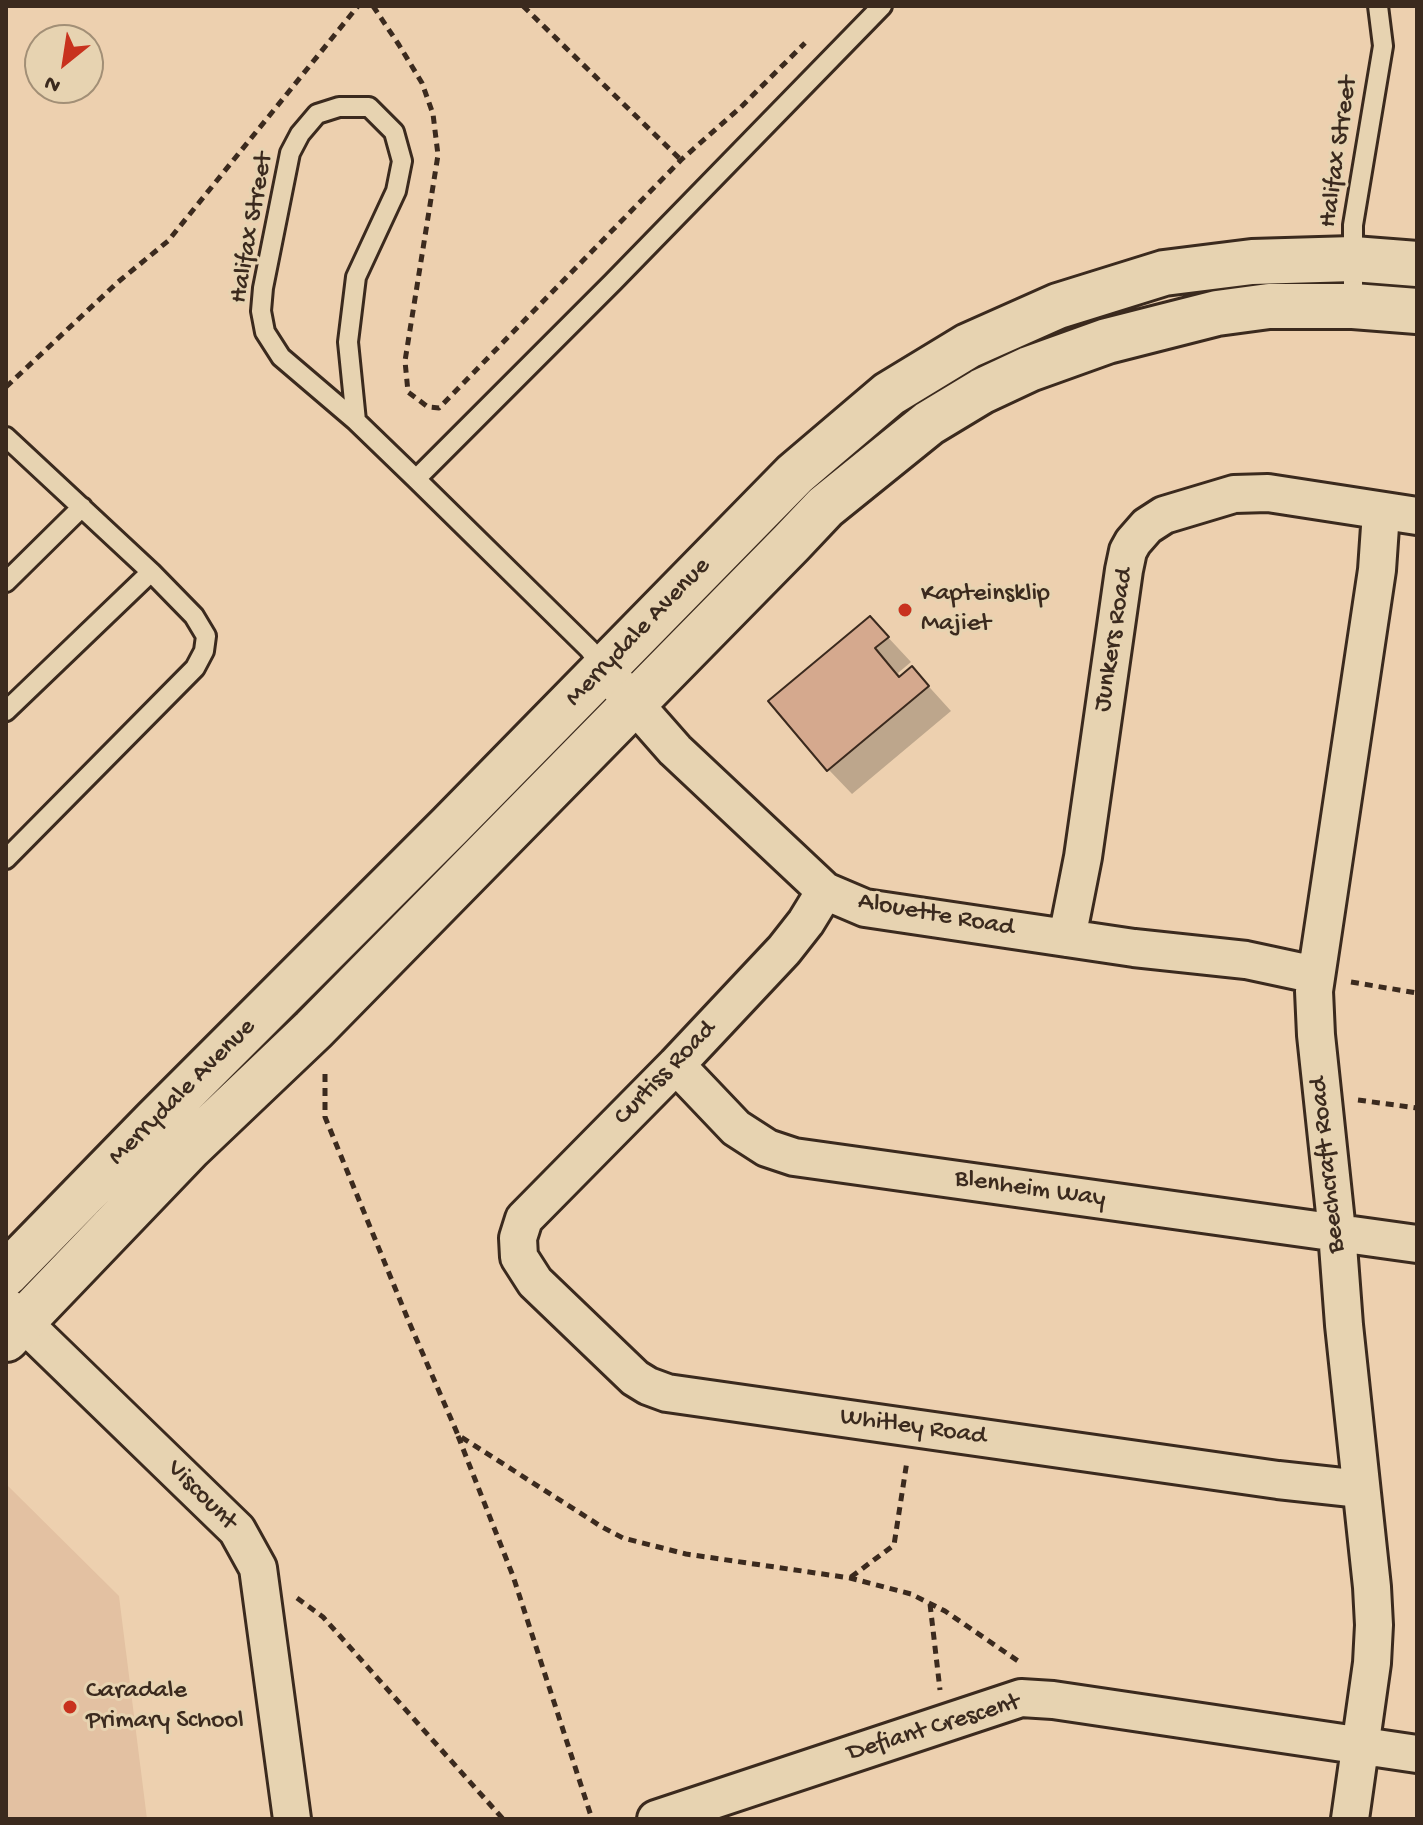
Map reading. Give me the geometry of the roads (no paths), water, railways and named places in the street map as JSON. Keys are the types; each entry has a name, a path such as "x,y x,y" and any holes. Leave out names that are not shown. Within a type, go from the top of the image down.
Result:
{"street":[{"name":"Merrydale Avenue","path":"6,1274 795,474 889,394 968,346 1058,306 1164,273 1252,262 1353,259 1417,264"},
{"name":"Merrydale Avenue","path":"11,1322 313,1030 825,507 929,423 982,391 1029,369 1107,341 1217,313 1269,306 1353,306 1417,311"},
{"name":"Junkers Road","path":"1067,938 1083,857 1124,570 1133,542 1147,526 1164,515 1234,494 1268,493 1417,516"},
{"name":"Beechcraft Road","path":"1350,1819 1372,1663 1374,1625 1314,991 1377,570 1381,512"},
{"name":"Alouette Road","path":"604,669 675,750 825,891 865,908 1134,948 1246,960 1316,975"},
{"name":"Curtiss Road","path":"519,1257 518,1238 524,1219 784,950 825,891"},
{"name":"Blenheim Way","path":"676,1065 736,1128 767,1148 794,1157 1417,1244"},
{"name":"Whitley Road","path":"519,1257 535,1282 618,1363 648,1386 667,1393 1278,1480 1361,1489"},
{"name":"Viscount","path":"11,1322 237,1530 258,1568 292,1819"},
{"name":"Defiant Crescent","path":"656,1819 1021,1698 1053,1700 1417,1754"}],"lane":[{"path":"416,479 882,6"},
{"name":"Halifax Street","path":"1353,306 1353,225 1383,46 1378,6"},
{"name":"Halifax Street","path":"356,421 348,342 356,277 396,191 402,161 394,132 369,107 339,107 317,114 300,134 290,153 263,288 261,311 265,332 281,357 356,421 589,649 604,669"},
{"path":"6,437 151,572 194,616 206,636 204,651 195,668 6,859"},
{"path":"6,582 82,507"},
{"path":"6,711 151,572"}],"place":[{"name":"Kapteinsklip Majiet","path":"905,610"},
{"name":"Caradale Primary School","path":"70,1707"}]}
